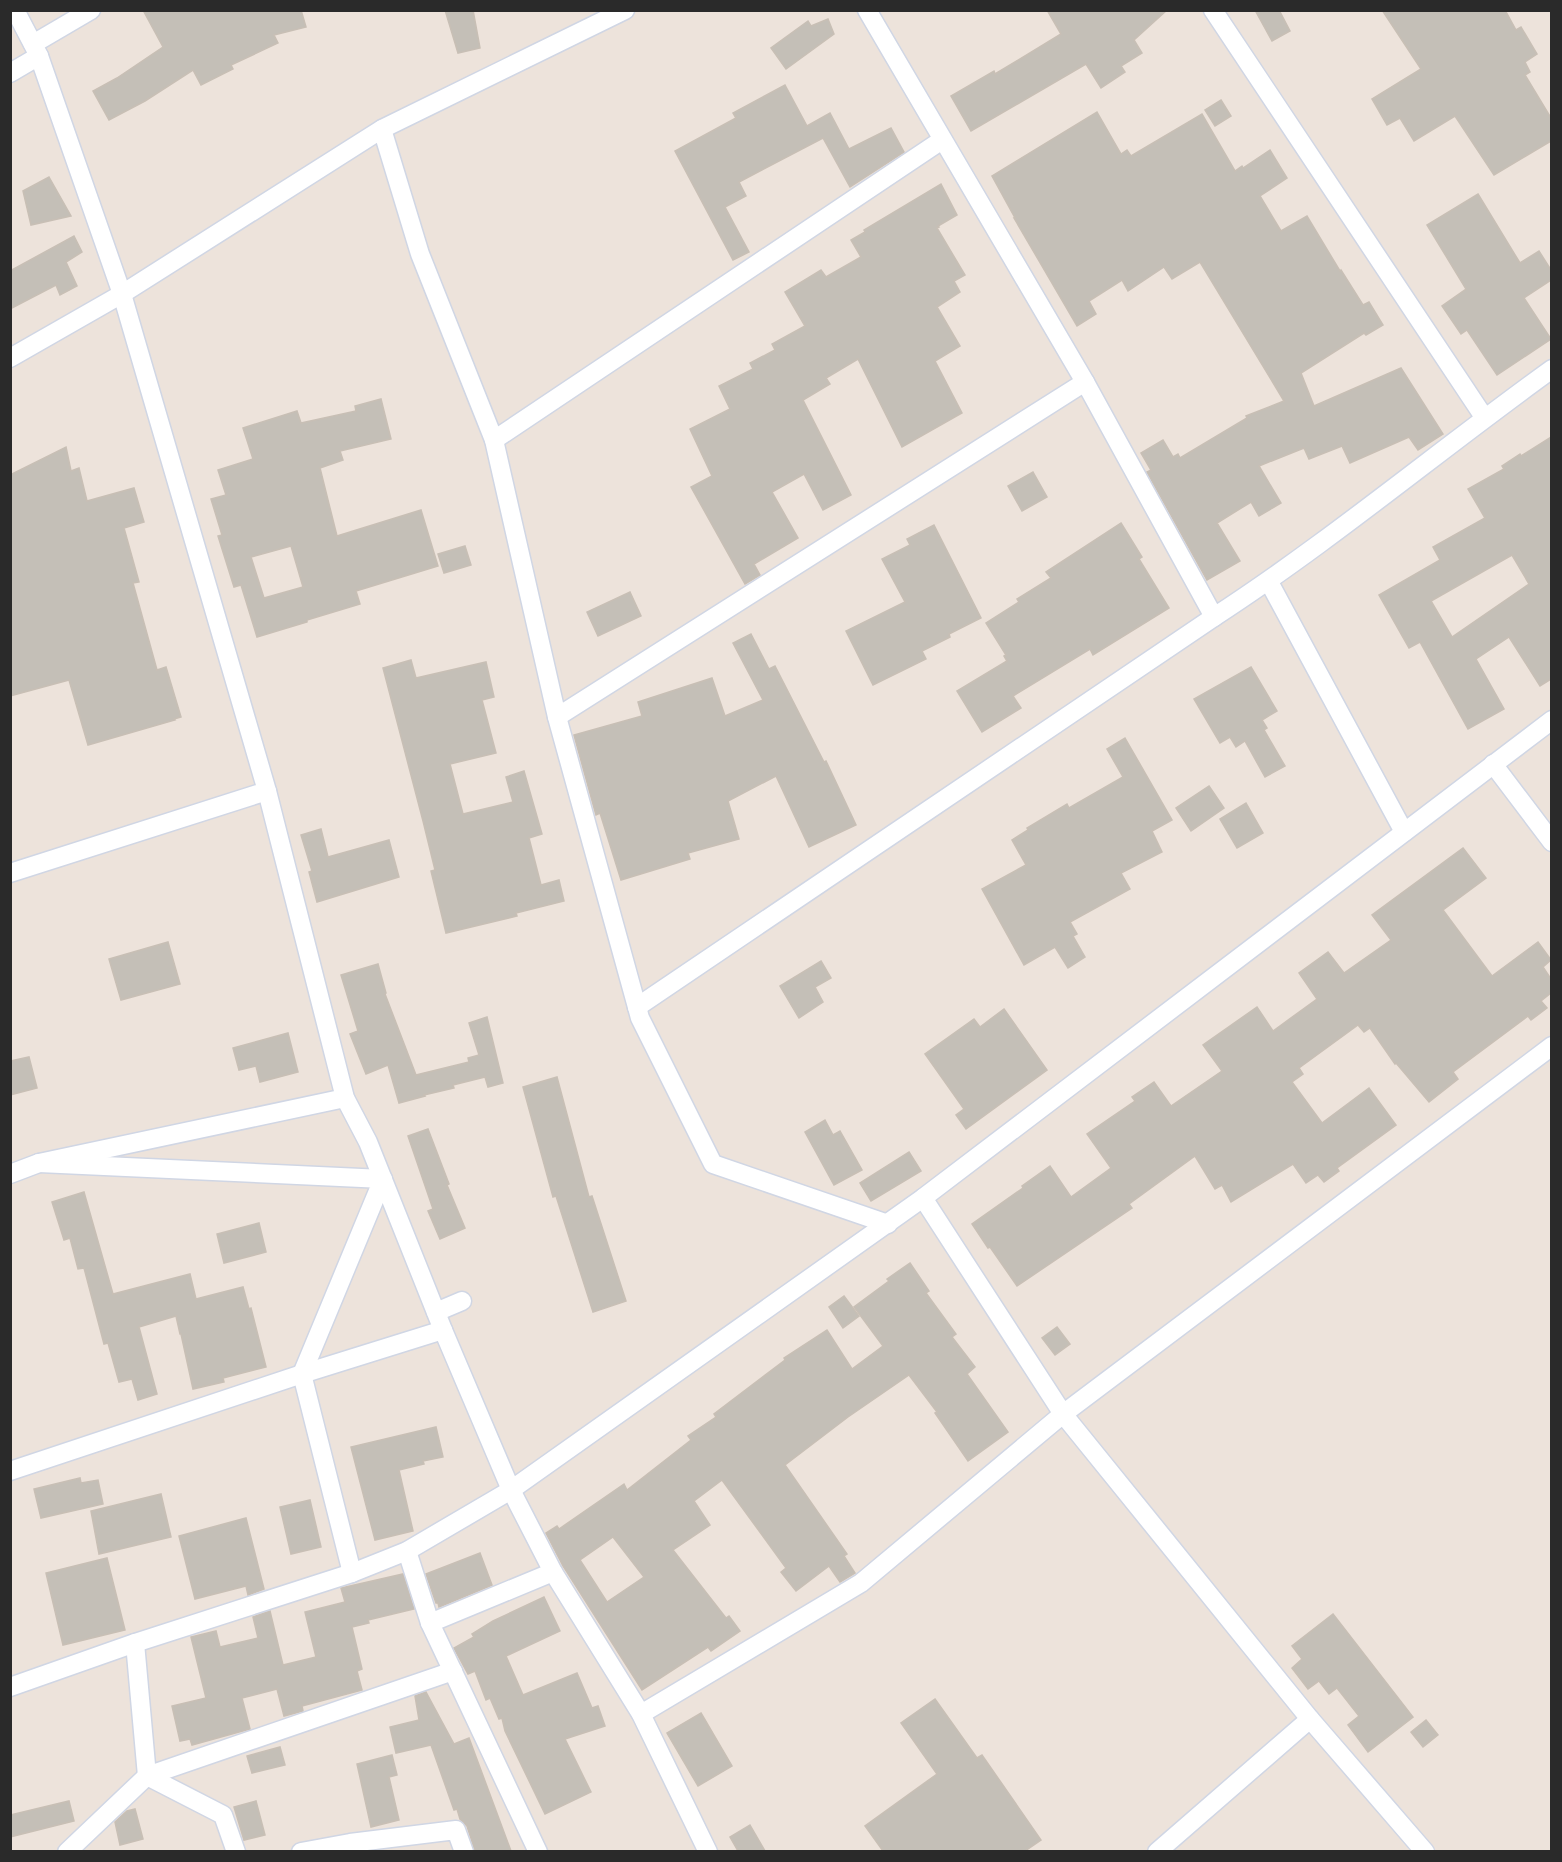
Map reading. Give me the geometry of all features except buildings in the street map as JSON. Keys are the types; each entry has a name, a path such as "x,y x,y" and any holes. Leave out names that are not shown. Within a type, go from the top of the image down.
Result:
{"street":[{"path":"15,10 36,50 122,294 267,791 345,1098 368,1142 510,1490 553,1572 641,1714 708,1851"},
{"path":"10,73 36,50 91,10"},
{"path":"10,358 122,294 382,129 625,10"},
{"path":"867,10 1085,382 1214,617"},
{"path":"1213,10 1484,417"},
{"path":"382,129 420,254 494,440 557,717 640,1018 712,1164 888,1224"},
{"path":"494,440 942,140"},
{"path":"637,1007 1269,582 1484,417 1551,369"},
{"path":"557,717 1085,382"},
{"path":"1269,582 1404,832"},
{"path":"10,1687 135,1643 352,1573 407,1551 510,1490 888,1224 1551,720"},
{"path":"1493,764 1551,842"},
{"path":"10,873 267,791"},
{"path":"641,1714 861,1583 1063,1414 1551,1046"},
{"path":"10,1174 39,1164 345,1098"},
{"path":"39,1164 383,1179"},
{"path":"352,1573 302,1374 383,1179"},
{"path":"923,1198 1063,1414 1310,1719 1425,1851"},
{"path":"436,1312 462,1301"},
{"path":"10,1471 302,1374 443,1330"},
{"path":"407,1551 430,1623 537,1851"},
{"path":"430,1623 553,1572"},
{"path":"135,1643 147,1776"},
{"path":"67,1851 147,1776 453,1671"},
{"path":"1157,1851 1310,1719"},
{"path":"147,1776 224,1815 236,1851"},
{"path":"301,1851 351,1847 456,1830 464,1851"}]}
